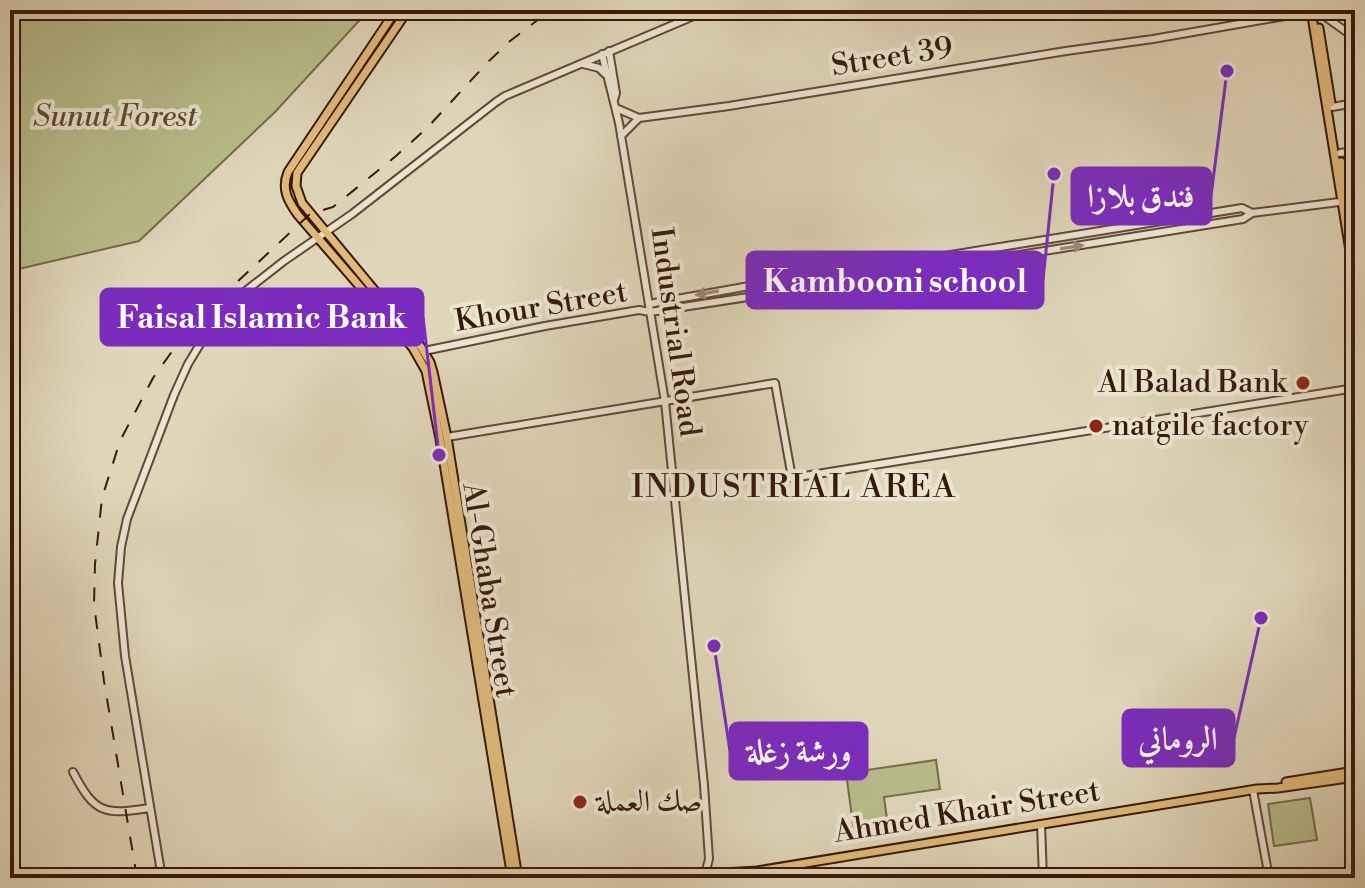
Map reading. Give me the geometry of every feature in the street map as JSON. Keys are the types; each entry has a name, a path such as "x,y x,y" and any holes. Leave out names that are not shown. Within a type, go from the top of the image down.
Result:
{"main road":[{"name":"Al-Ghaba Street","path":"396,10 286,177 285,192 298,215 322,234 408,341 426,371 515,878"},
{"path":"408,10 297,173 296,186 298,196 322,234 424,351"},
{"path":"1315,10 1355,245"},
{"path":"1315,10 1348,201 1355,282"},
{"name":"Al-Ghaba Street","path":"424,351 433,372 447,437 515,878"},
{"name":"Ahmed Khair Street","path":"684,878 757,871 1355,774"}],"street":[{"path":"162,878 119,608 119,558 127,519 174,395 205,336 238,297 496,102 513,92 708,10"},
{"path":"1315,10 1355,38"},
{"name":"Street 39","path":"639,118 1153,39 1315,10"},
{"path":"606,52 610,94 615,104 639,118 621,136"},
{"path":"606,52 616,93 615,104"},
{"path":"580,64 599,68 608,82"},
{"path":"1332,107 1355,103"},
{"name":"Industrial Road","path":"615,104 665,402 693,664 709,859"},
{"path":"1340,153 1355,151"},
{"path":"1045,239 1047,251 1243,219 1252,213 1348,201"},
{"path":"639,310 649,303 811,275 1242,208 1252,213"},
{"name":"Khour Street","path":"424,351 639,310 650,312 1047,251"},
{"path":"811,275 812,286"},
{"path":"447,437 775,383 792,478 1355,388"},
{"path":"73,772 87,797 104,810 150,808"},
{"path":"1255,790 1269,878"},
{"path":"1041,824 1043,878"},
{"path":"706,876 709,859"},
{"path":"709,859 717,876"}],"green space":[{"name":"Sunut Forest","path":"10,10 369,10 275,112 139,241 10,271"},
{"path":"936,760 940,789 884,797 889,834 855,839 846,773"},
{"path":"1310,798 1317,840 1274,846 1268,804"}],"railway":[{"path":"137,878 94,604 102,498 120,441 153,378 178,343 220,298 310,214 333,207 396,156 510,41 551,10"}],"place":[{"name":"فندق بلازا","path":"1227,71"},
{"name":"Kambooni school","path":"1054,174"},
{"name":"Al Balad Bank","path":"1303,383"},
{"name":"natgile factory","path":"1096,426"},
{"name":"Faisal Islamic Bank","path":"439,455"},
{"name":"الروماني","path":"1261,618"},
{"name":"ورشة زغلة","path":"714,646"},
{"name":"صك العملة","path":"580,802"}],"district":[{"name":"INDUSTRIAL AREA","path":"794,487"}]}
